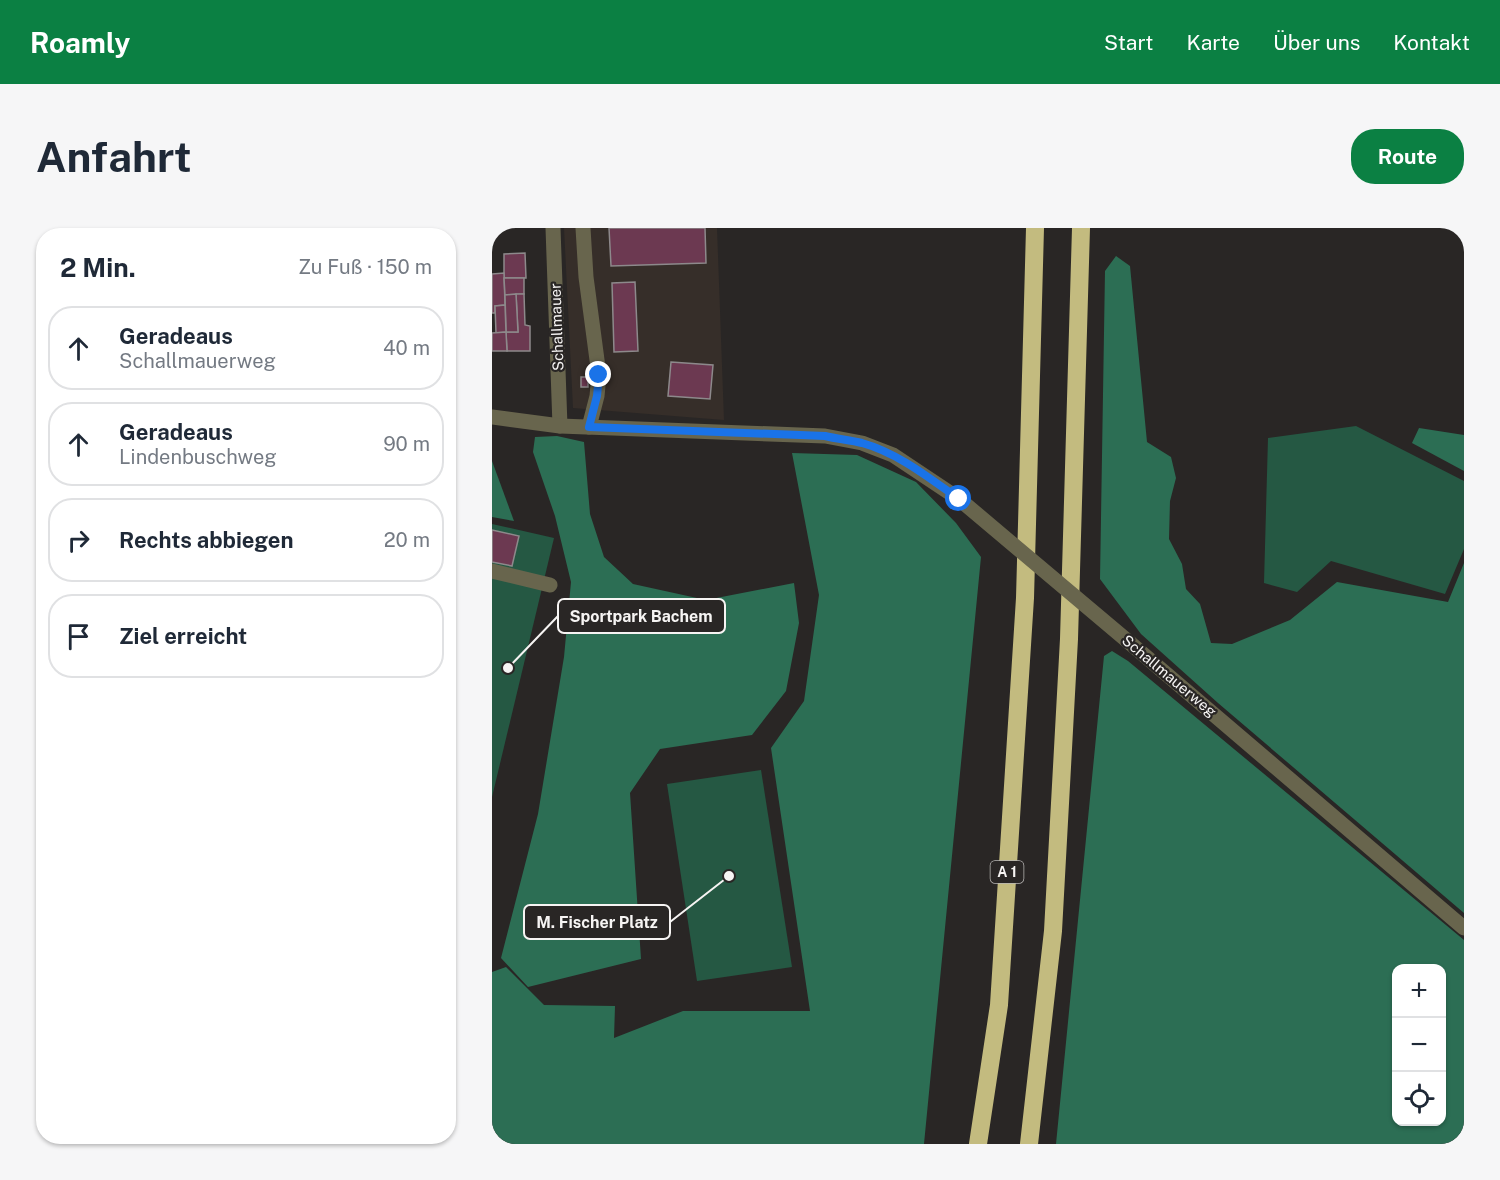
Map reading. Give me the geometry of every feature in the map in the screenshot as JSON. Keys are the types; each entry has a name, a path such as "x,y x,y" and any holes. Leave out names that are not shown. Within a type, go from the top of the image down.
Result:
{"highway":[{"name":"A 1","path":"978,1144 999,1005 1025,598 1035,228"},
{"path":"1029,1144 1054,919 1069,639 1081,228"}],"street":[{"name":"Schallmauer","path":"554,228 560,426"},
{"path":"583,228 586,277 599,375 597,396 589,427"},
{"name":"Schallmauerweg","path":"492,417 560,426 825,436 862,443 893,455 959,499 1464,928"},
{"path":"492,571 550,585"}],"shaded area":[{"path":"564,228 717,228 724,420 573,408"}],"green space":[{"path":"1116,256 1130,266 1147,442 1171,457 1176,478 1170,501 1169,539 1182,564 1186,589 1200,604 1211,643 1232,644 1290,620 1337,582 1448,602 1464,563 1464,913 1218,703 1141,634 1100,579 1105,271"},
{"path":"1356,426 1464,481 1464,549 1445,594 1331,561 1297,592 1264,583 1268,438"},
{"path":"1419,428 1464,435 1464,471 1412,443"},
{"path":"557,436 584,442 590,514 604,557 633,584 706,600 794,583 799,623 786,691 752,735 660,749 630,793 641,959 528,987 501,958 538,814 564,657 571,582 555,516 533,452 535,437"},
{"path":"792,453 857,455 916,482 956,523 981,557 924,1144 492,1144 492,972 506,967 544,1005 615,1006 614,1038 683,1011 810,1011 771,748 804,701 819,595"},
{"path":"492,461 514,521 492,517"},
{"path":"492,524 554,538 492,797"},
{"path":"1112,651 1128,661 1464,940 1464,1144 1056,1144 1104,656"},
{"path":"761,770 792,967 697,981 667,784"}],"building":[{"path":"609,228 705,228 706,263 611,266"},
{"path":"525,253 526,278 504,278 504,254"},
{"path":"504,273 505,305 495,306 495,313 492,313 492,274"},
{"path":"504,278 524,278 524,294 505,295"},
{"path":"635,282 638,351 614,352 612,283"},
{"path":"516,294 524,294 525,325 530,326 530,351 507,351 506,332 518,332"},
{"path":"516,294 518,332 506,332 505,295"},
{"path":"505,305 506,332 496,333 495,306"},
{"path":"506,332 507,351 492,351 492,333"},
{"path":"671,362 713,365 710,399 668,396"},
{"path":"581,377 588,377 588,387 581,387"},
{"path":"492,530 519,536 512,566 492,562"}],"place":[{"name":"Sportpark Bachem","path":"508,668"},
{"name":"M. Fischer Platz","path":"729,876"}],"route":[{"path":"599,375 597,396 589,427 825,436 862,443 893,455 959,499"}]}
